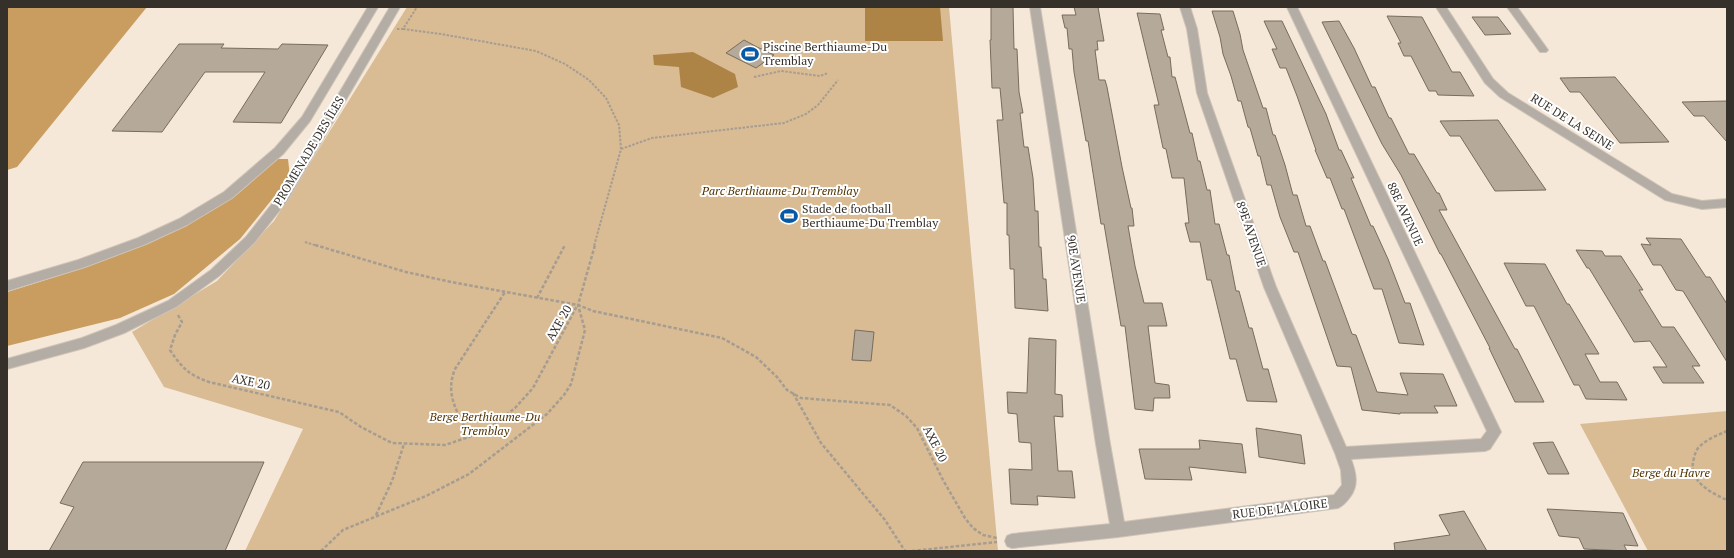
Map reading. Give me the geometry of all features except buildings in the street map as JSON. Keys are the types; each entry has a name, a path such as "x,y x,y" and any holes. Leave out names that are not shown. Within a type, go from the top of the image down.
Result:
{"street":[{"name":"PROMENADE DES ÎLES","path":"7,286 81,264 142,241 183,222 228,195 279,151 306,119 373,7"},
{"name":"PROMENADE DES ÎLES","path":"7,364 84,343 120,329 172,304 225,264 250,240 283,198 394,7"},
{"name":"90E AVENUE","path":"1035,7 1102,444 1118,530"},
{"name":"89E AVENUE","path":"1186,7 1192,29 1202,93 1262,265 1270,287 1342,453"},
{"name":"88E AVENUE","path":"1292,7 1494,432 1486,445 1342,453"},
{"name":"RUE DE LA SEINE","path":"1442,7 1489,81 1504,94 1669,197 1702,205 1727,203"},
{"path":"1512,7 1543,50"},
{"name":"RUE DE LA LOIRE","path":"1012,541 1118,530 1338,501 1349,487 1348,470 1342,453"}],"path":[{"path":"321,551 343,530 426,496 469,474 532,427 556,406 571,384 585,330 578,305 621,149 620,125 606,98 589,80 565,64 536,51 403,29"},
{"path":"754,77 781,71 820,76 828,73"},
{"path":"621,149 652,138 784,123 806,114 818,105 838,80"},
{"path":"305,242 406,272 451,282 578,305"},
{"path":"537,298 565,245"},
{"path":"469,437 451,395 451,378 455,369 505,292"},
{"name":"AXE 20","path":"172,304 182,322 175,335 170,350 182,369 192,377 338,412 361,427 392,443 404,444 445,445 469,437 492,426 515,408 533,388 578,305 593,311 722,338 756,358 777,377 787,390 801,398 880,403 890,405 906,416 918,428 943,480 965,518 973,528 983,535 1012,541"},
{"path":"793,393 821,443 885,520 905,551"},
{"path":"1727,431 1699,447 1692,460 1693,474 1700,484 1713,495 1727,500"},
{"path":"376,516 392,481 404,444"},
{"path":"912,551 1012,541"}],"green space":[{"name":"Parc Berthiaume-Du Tremblay","path":"407,7 949,7 998,551 245,551 303,429 164,387 132,332 217,281 274,221"},
{"name":"Berge du Havre","path":"1727,411 1727,551 1648,551 1580,424"}],"shaded area":[{"path":"7,7 147,7 17,167 7,170"},
{"path":"865,7 940,7 943,41 865,41"},
{"path":"693,52 735,74 738,87 713,98 681,87 679,67 654,65 653,55"},
{"path":"276,159 288,159 290,177 240,239 174,294 120,318 7,346 7,292 93,264 151,242 178,229 205,215 236,195"}],"place":[{"name":"Piscine Berthiaume-Du Tremblay","path":"750,54"},
{"name":"Stade de football Berthiaume-Du Tremblay","path":"789,216"}],"park label":[{"name":"Berge Berthiaume-Du Tremblay","path":"485,424"}]}
